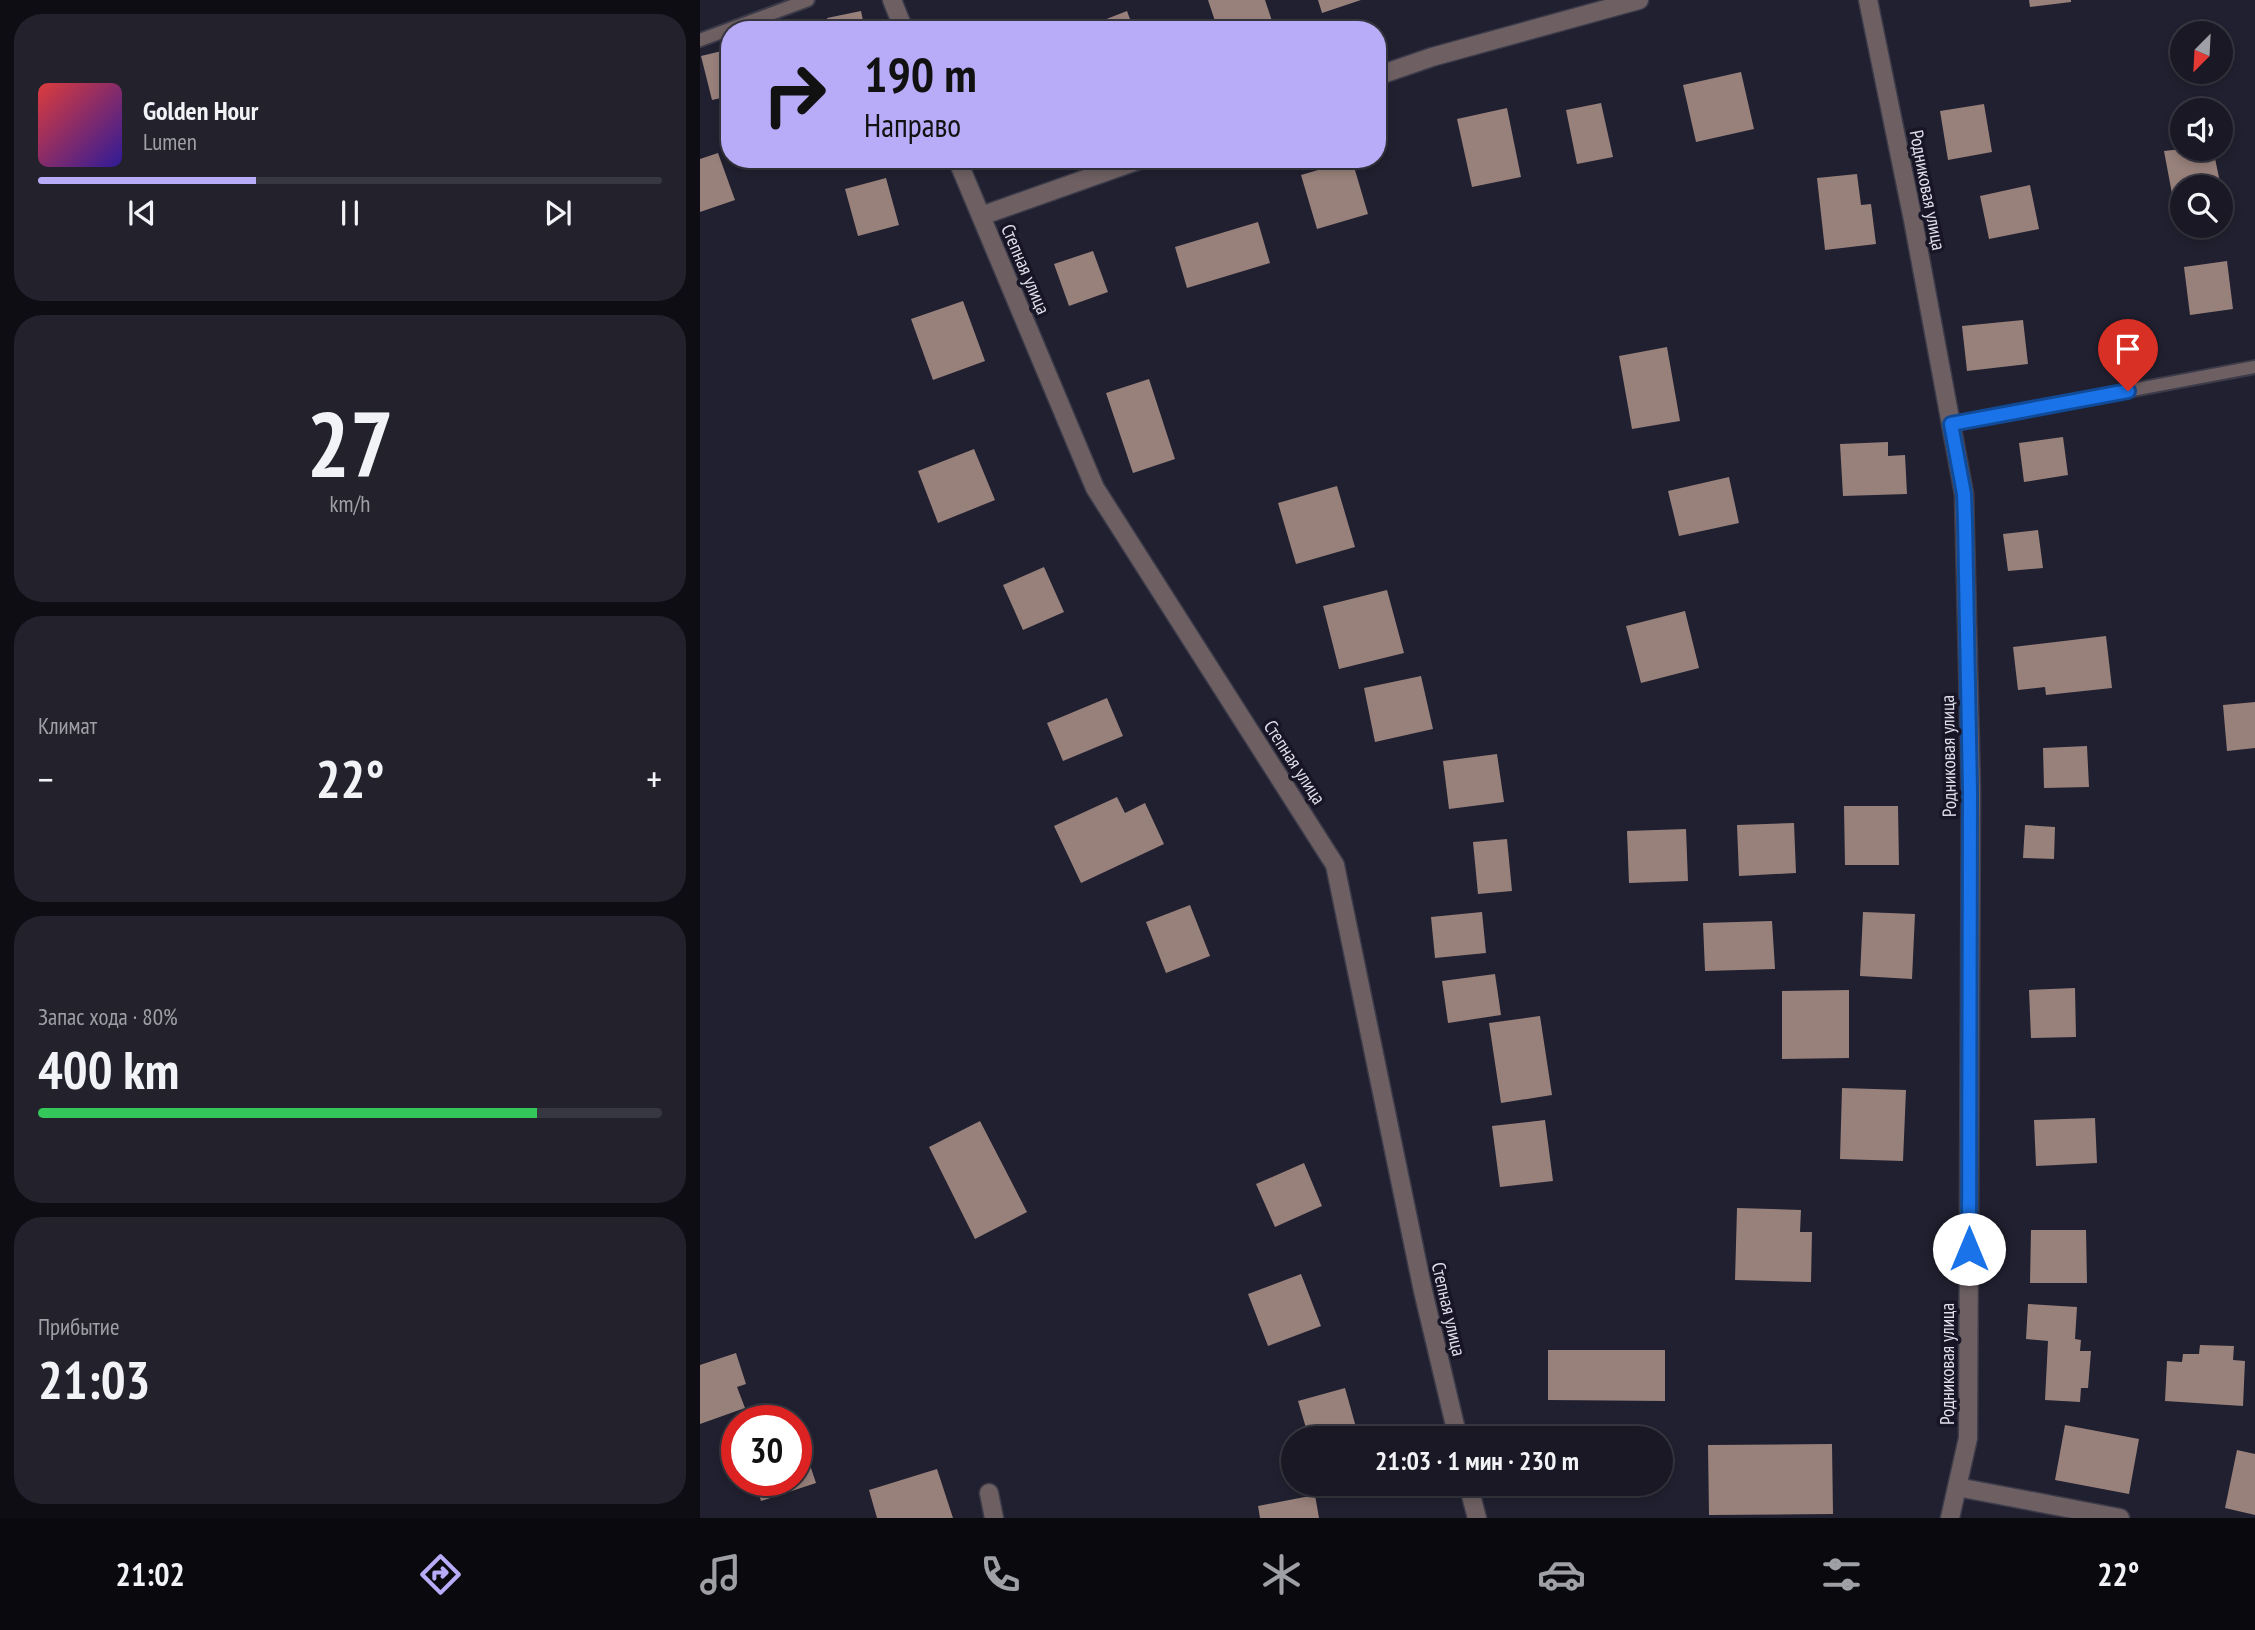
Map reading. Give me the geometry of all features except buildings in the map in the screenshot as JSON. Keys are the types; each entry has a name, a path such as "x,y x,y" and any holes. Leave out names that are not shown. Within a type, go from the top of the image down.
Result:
{"street":[{"path":"892,0 900,21"},
{"path":"1386,73 1432,57 1639,0"},
{"name":"Родниковая улица","path":"1868,0 1913,220 1964,494 1970,791 1968,1438 1950,1518"},
{"name":"Степная улица","path":"961,168 1095,488 1335,865 1423,1292 1455,1426"},
{"path":"981,216 1117,168"},
{"path":"1957,1487 2120,1518"},
{"path":"989,1493 994,1518"},
{"path":"1471,1496 1476,1518"}],"lane":[{"path":"751,21 808,0"},
{"path":"700,40 721,32"},
{"path":"1951,424 2255,367"}],"route":[{"path":"1969,1249 1970,791 1965,521 1964,494 1951,424 2128,391"}]}
